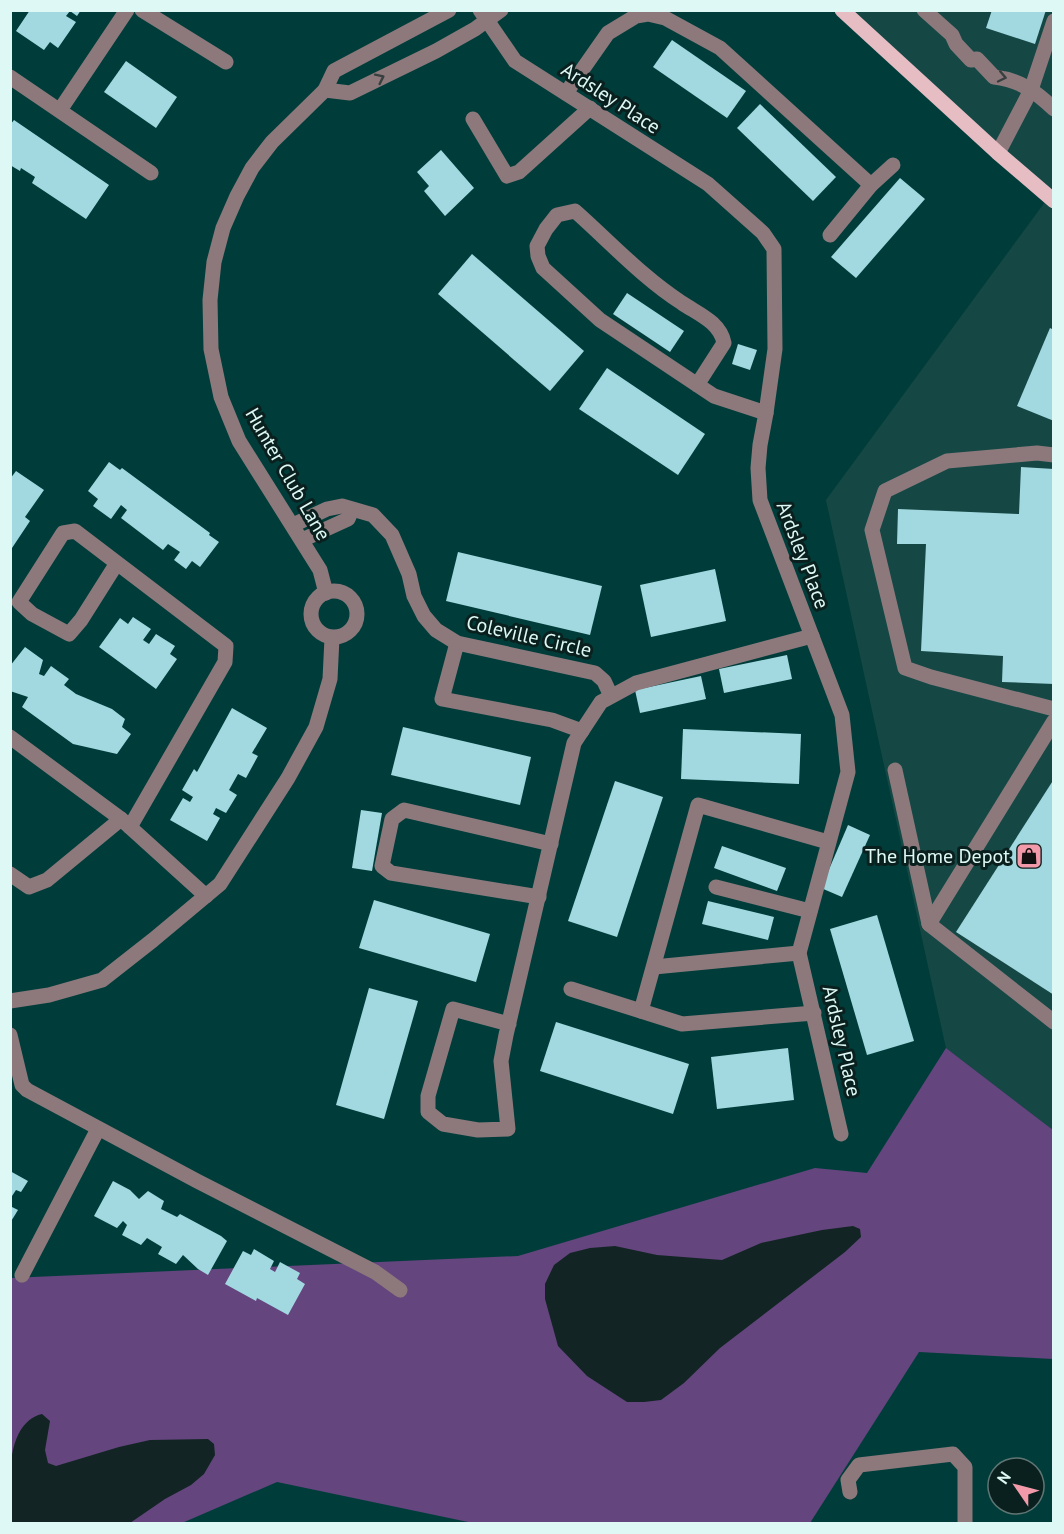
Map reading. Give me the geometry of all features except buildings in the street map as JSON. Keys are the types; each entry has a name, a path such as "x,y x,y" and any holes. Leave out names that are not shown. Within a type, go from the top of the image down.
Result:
{"main road":[{"path":"842,10 1053,201"}],"street":[{"path":"60,110 127,10"},
{"path":"142,10 226,62"},
{"name":"Hunter Club Lane","path":"326,592 320,570 239,441 221,397 211,349 210,300 214,262 223,228 252,168 272,142 325,90 334,71 449,10"},
{"path":"325,90 350,93 436,51 484,16 501,10"},
{"path":"924,10 952,35 962,36 979,53 977,59 994,77 1012,79 1052,106"},
{"path":"566,93 608,33 636,16 648,14 665,18 720,48 871,185"},
{"name":"Ardsley Place","path":"484,16 515,61 708,184 763,233 774,249 775,349 760,445 758,468 760,500 842,715 848,772 799,952 841,1134"},
{"path":"998,153 1031,90 1053,21"},
{"path":"10,77 151,173"},
{"path":"473,119 507,176 519,172 590,108"},
{"path":"830,235 871,185 893,165"},
{"path":"697,385 724,343 722,333 716,325 665,292 575,211 557,215 537,246 543,268 600,320 697,385 714,396 766,413"},
{"path":"1053,455 1037,453 947,461 885,491 872,531 905,668 1053,709"},
{"name":"Coleville Circle","path":"293,525 327,509 342,506 373,515 392,535 410,574 414,596 424,616 436,630 457,643 595,673 604,681 611,696"},
{"path":"302,540 348,519 352,510"},
{"path":"10,874 29,887 46,880 125,823 225,662 226,646 75,531 63,533 19,602 32,614 69,634 81,620 117,563"},
{"path":"331,590 349,595 358,612 353,630 336,639 332,638 318,633 309,617 314,599 331,590"},
{"path":"509,1024 453,1009 428,1096 429,1112 443,1124 478,1130 508,1129 501,1061 509,1024 574,743 601,702 636,683 812,636"},
{"path":"10,1001 49,995 102,980 220,884 288,778 316,727 330,679 332,638"},
{"path":"457,643 442,699 552,720 582,731"},
{"path":"929,924 1053,721"},
{"path":"10,737 125,823 206,896"},
{"path":"895,770 929,924 1053,1022"},
{"path":"641,1011 698,805 828,842"},
{"path":"539,897 391,873 382,866 392,819 404,810 551,844"},
{"path":"716,886 810,911"},
{"path":"654,966 799,952"},
{"path":"571,989 682,1024 813,1013"},
{"path":"10,1035 22,1085 41,1099 375,1272 400,1290"},
{"path":"22,1275 99,1129"},
{"path":"850,1492 848,1480 860,1465 953,1454 965,1467 965,1524"}],"shaded area":[{"path":"839,11 1053,11 1053,1130 946,1048 826,500 1048,198"},
{"path":"946,1048 1053,1130 1053,1359 919,1352 810,1523 473,1523 277,1482 182,1523 11,1523 10,1278 518,1256 815,1168 867,1173"},
{"path":"853,1226 860,1229 861,1237 845,1252 720,1348 684,1383 661,1400 627,1402 587,1376 558,1346 545,1299 545,1284 554,1265 570,1253 590,1248 615,1246 657,1255 722,1260 761,1243"},
{"path":"42,1414 50,1421 45,1450 48,1463 56,1466 150,1440 208,1439 214,1444 215,1455 204,1474 191,1485 165,1499 130,1523 11,1523 10,1478 14,1445 20,1431 29,1420"}],"place":[{"name":"The Home Depot","path":"1029,856"}]}
